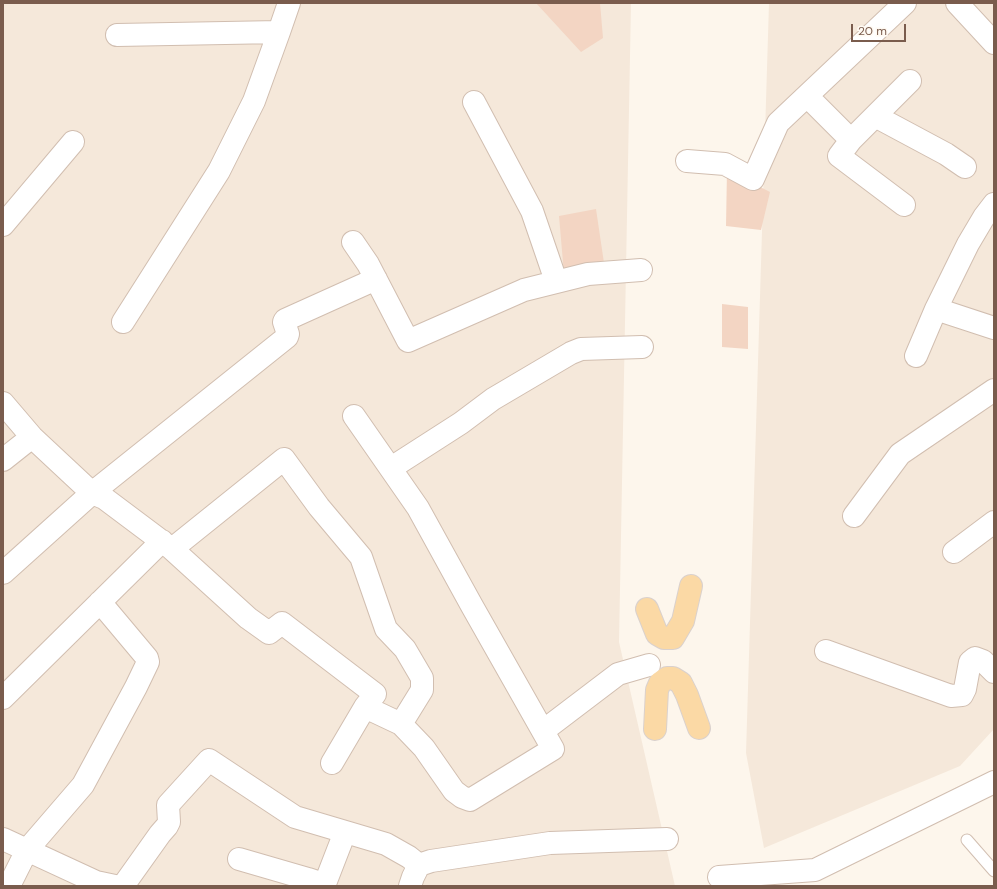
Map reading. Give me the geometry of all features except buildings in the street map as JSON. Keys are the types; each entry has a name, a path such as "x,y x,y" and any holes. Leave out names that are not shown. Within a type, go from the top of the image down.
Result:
{"main road":[{"path":"647,609 657,634 664,638 673,638 684,621 691,586"},
{"path":"655,729 657,690 660,683 667,678 673,678 681,683 698,728"}],"street":[{"path":"123,322 219,171 254,101 288,3"},
{"path":"687,161 725,164 753,179 778,123 905,3"},
{"path":"957,3 994,43"},
{"path":"117,35 279,32"},
{"path":"904,205 839,156 851,140 910,81"},
{"path":"807,96 851,140"},
{"path":"474,102 532,212 556,281"},
{"path":"874,116 946,154 965,168"},
{"path":"5,218 73,142"},
{"path":"916,356 936,309 968,244 984,216 994,204"},
{"path":"353,242 368,264 408,341 524,290 588,274 641,270"},
{"path":"3,573 92,493 287,337 288,334 284,322 285,320 376,279"},
{"path":"936,309 994,328"},
{"path":"391,468 461,423 493,399 572,353 581,349 642,347"},
{"path":"854,516 900,454 994,390"},
{"path":"3,403 32,437 92,493 104,498 167,545 248,618 269,633 282,623 375,694 364,707 332,763"},
{"path":"354,416 418,508 553,749 470,800 462,797 454,791 424,748 401,724 364,707"},
{"path":"3,460 32,437"},
{"path":"3,698 100,602 167,545 284,459 319,507 361,557 386,629 405,649 422,678 422,690 401,724"},
{"path":"954,552 994,522"},
{"path":"9,886 27,850 83,785 148,662 147,658 100,602"},
{"path":"826,651 951,696 962,695 966,689 970,662 975,658 983,661 994,672"},
{"path":"543,731 618,674 649,665"},
{"path":"123,886 167,826 169,822 168,805 209,760 295,817 386,844 409,857 419,865"},
{"path":"719,877 815,870 994,782"},
{"path":"239,858 320,883 326,881 345,832"},
{"path":"3,839 96,882 115,886"},
{"path":"410,886 419,865 431,861 550,843 667,839"}],"lane":[{"path":"968,840 994,871"}],"shaded area":[{"path":"3,3 631,3 619,642 675,886 3,886"},
{"path":"769,3 994,3 994,729 960,766 764,848 746,753"}]}
